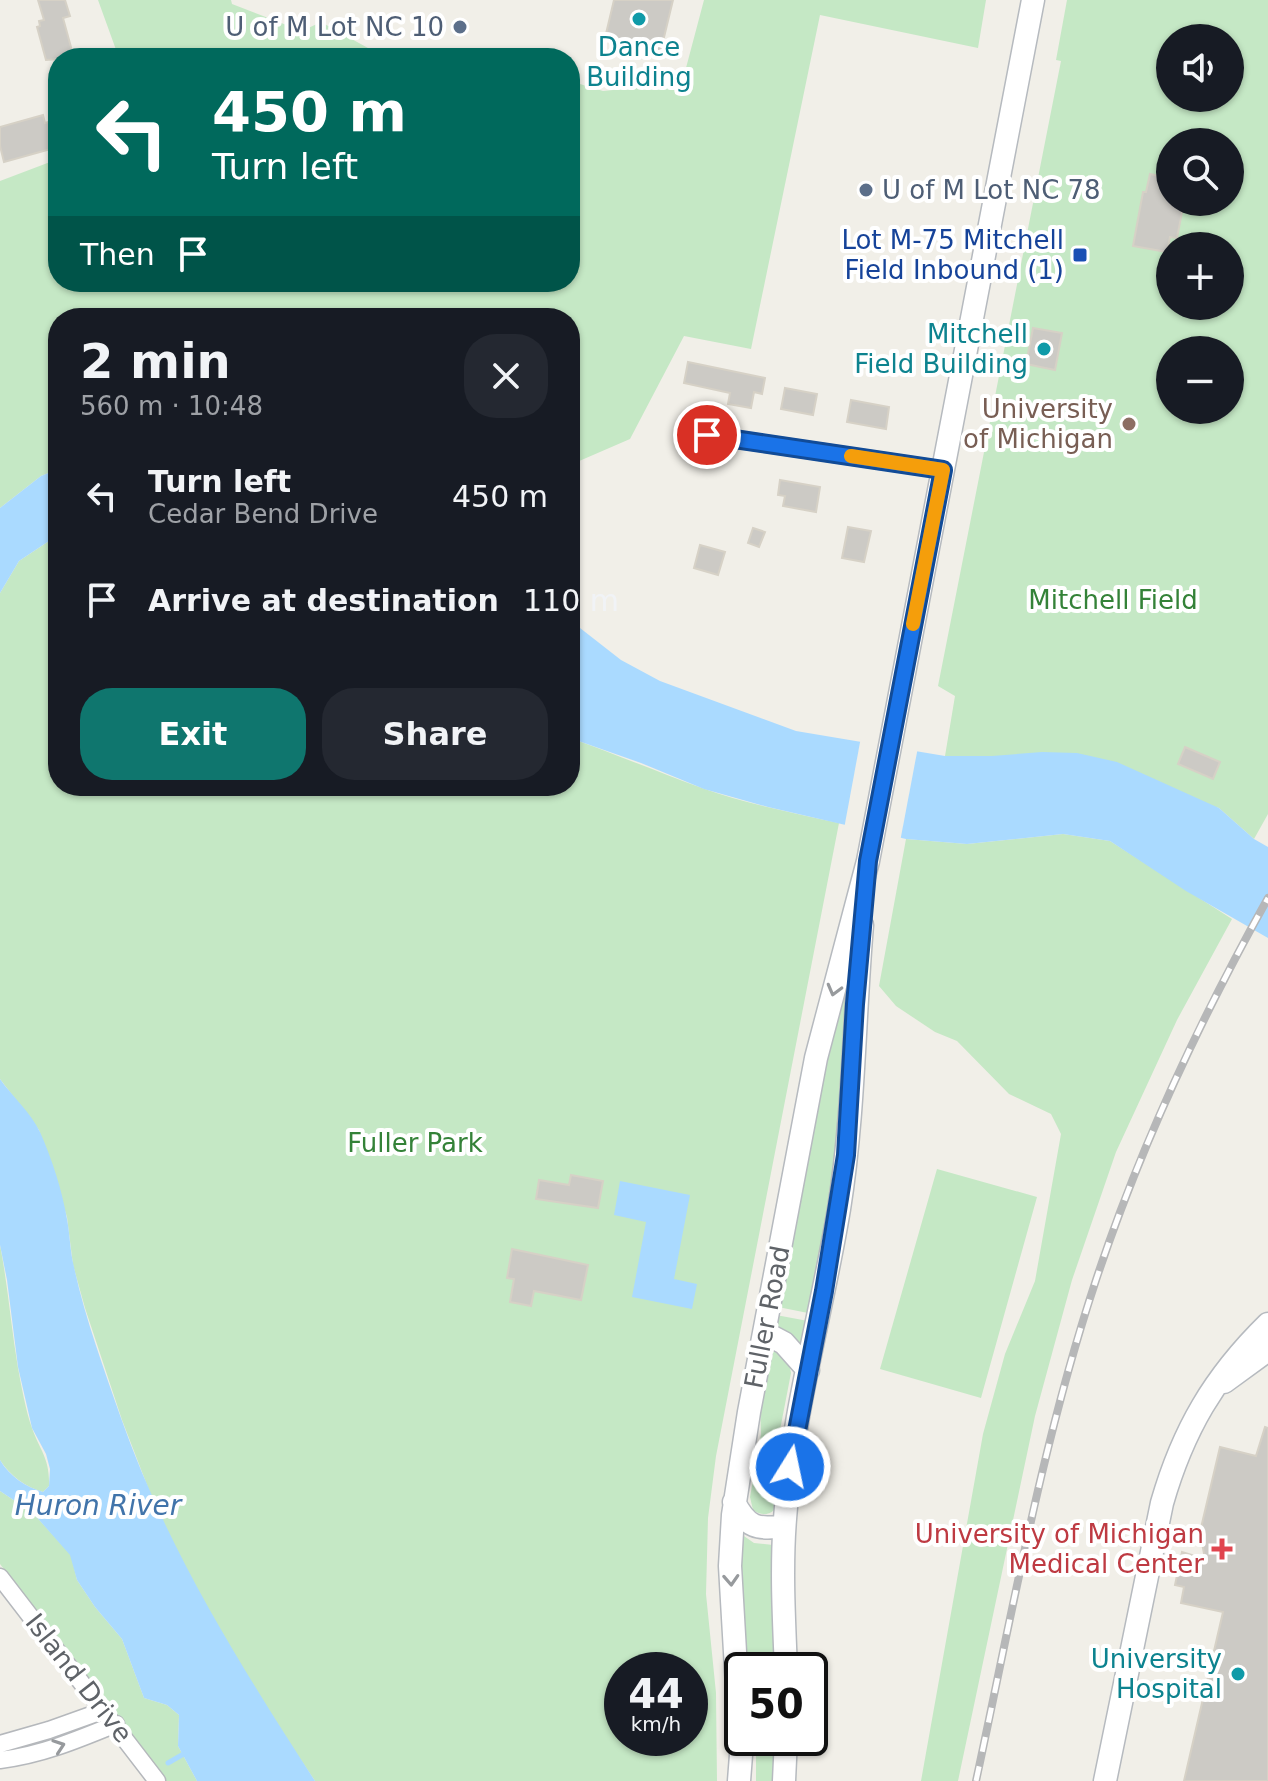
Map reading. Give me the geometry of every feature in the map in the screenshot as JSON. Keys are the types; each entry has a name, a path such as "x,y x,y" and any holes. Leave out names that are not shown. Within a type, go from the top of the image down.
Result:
{"main road":[{"name":"Fuller Road","path":"739,1781 741,1755 730,1566 734,1502 816,1058 868,861 1033,0"},
{"name":"Fuller Road","path":"785,1652 784,1526 790,1467 846,1155 868,861"},
{"path":"1105,1781 1162,1503 1184,1437 1242,1349 1268,1324"},
{"path":"765,1333 784,1343 808,1370"},
{"path":"1213,1389 1268,1350"},
{"path":"734,1502 740,1514 751,1524 763,1529 784,1526"},
{"path":"784,1781 785,1756"}],"street":[{"path":"707,435 943,470"},
{"name":"Island Drive","path":"0,1577 157,1781"},
{"path":"0,1744 105,1710"},
{"path":"0,1760 62,1746 116,1724"},
{"path":"23,1738 28,1756"}],"green space":[{"path":"98,0 231,0 232,4 302,31 321,22 368,48 115,48"},
{"path":"704,0 986,0 978,48 820,15 751,349 684,336 630,439 580,461 580,308 48,308 48,473 0,508 0,181 48,163 48,292 580,292 580,84 603,91 682,83"},
{"name":"Mitchell Field","path":"1067,0 1268,0 1268,814 1254,839 1219,808 992,756 945,756 955,696 938,686 1061,61 1056,60"},
{"name":"Fuller Park","path":"48,542 48,796 580,796 580,742 719,794 839,823 716,1456 708,1518 706,1594 716,1693 717,1781 315,1781 266,1708 186,1571 152,1498 85,1308 73,1265 67,1217 39,1130 0,1079 0,593 19,561"},
{"path":"1063,834 1110,841 1232,919 1177,1020 1116,1152 1072,1280 1035,1416 958,1781 921,1781 983,1434 1005,1354 1035,1281 1061,1134 1051,1114 1009,1094 957,1041 935,1032 896,1006 879,986 906,839 967,844"},
{"path":"854,919 834,1186 808,1313 778,1307"},
{"path":"937,1169 1037,1197 981,1398 880,1369"},
{"path":"0,1245 24,1398 48,1468 49,1486 43,1492 19,1480 0,1460"},
{"path":"776,1315 808,1321 802,1345 775,1327"},
{"path":"770,1349 789,1363 791,1373 780,1430 784,1451 777,1506 772,1512 763,1514 753,1510 750,1497 761,1434 760,1406"},
{"path":"0,1491 33,1513 71,1555 77,1580 122,1639 144,1698 167,1705 179,1715 178,1746 197,1781 166,1781 0,1564"},
{"path":"741,1534 754,1543 773,1545 776,1652 744,1652"},
{"path":"756,1756 778,1756 777,1781 756,1781"}],"water":[{"path":"48,473 48,542 19,561 0,593 0,508"},
{"path":"580,628 621,660 660,681 796,731 945,756 1077,753 1117,762 1219,808 1254,839 1268,847 1268,938 1186,891 1110,841 1063,834 967,844 906,839 704,789 580,742"},
{"name":"Huron River","path":"0,1079 27,1111 49,1153 62,1197 78,1286 89,1324 121,1418 160,1514 233,1650 315,1781 197,1781 178,1746 179,1715 167,1705 144,1698 122,1639 77,1580 70,1555 33,1513 0,1491 0,1460 18,1480 43,1492 49,1486 50,1469 32,1428 18,1367 0,1245"},
{"path":"620,1181 690,1195 674,1279 697,1284 692,1309 632,1297 646,1222 614,1215"}],"pier":[{"path":"861,737 918,747 900,842 844,829"}],"building":[{"path":"38,0 65,0 70,16 63,18 71,48 48,48 48,60 37,27 40,26 39,21 44,20"},
{"name":"Dance Building","path":"614,0 673,0 659,58 612,47 614,40 605,38"},
{"path":"43,115 45,123 48,122 48,150 4,162 0,127"},
{"path":"1150,174 1156,175 1156,216 1181,216 1178,232 1156,232 1156,250 1133,246 1143,192 1146,192"},
{"name":"Mitchell Field Building","path":"1033,328 1062,333 1055,370 1026,364"},
{"path":"688,362 765,378 762,394 754,392 751,408 728,404 730,393 684,383"},
{"path":"785,388 817,394 813,415 781,409"},
{"path":"851,400 889,407 886,429 847,422"},
{"path":"780,480 820,487 816,512 783,506 785,496 778,495"},
{"path":"848,527 871,531 864,562 842,558"},
{"path":"753,528 765,532 759,547 748,543"},
{"path":"700,545 725,552 718,575 694,568"},
{"path":"1185,747 1220,762 1213,779 1178,764"},
{"path":"571,1175 603,1181 598,1208 536,1199 539,1180 569,1185"},
{"path":"512,1249 588,1265 581,1300 534,1291 531,1306 510,1302 514,1279 507,1278"},
{"name":"University Hospital","path":"1265,1427 1268,1428 1268,1781 1184,1781 1223,1612 1181,1603 1184,1587 1175,1585 1182,1552 1205,1559 1200,1532 1220,1447 1256,1456"}],"waterway":[{"path":"168,1763 187,1752"}],"railway":[{"path":"976,1781 1044,1466 1096,1280 1132,1181 1173,1085 1268,898"}],"slow traffic":[{"path":"851,456 943,470 913,624"}],"place":[{"name":"Dance Building","path":"639,19"},
{"name":"U of M Lot NC 10","path":"460,27"},
{"name":"U of M Lot NC 78","path":"866,190"},
{"name":"Lot M-75 Mitchell Field Inbound (1)","path":"1080,255"},
{"name":"Mitchell Field Building","path":"1044,349"},
{"name":"University of Michigan","path":"1129,424"},
{"name":"University of Michigan Medical Center","path":"1222,1549"},
{"name":"University Hospital","path":"1238,1674"}],"route":[{"path":"707,435 943,470 868,861 846,1155 839,1208 790,1467"}]}
